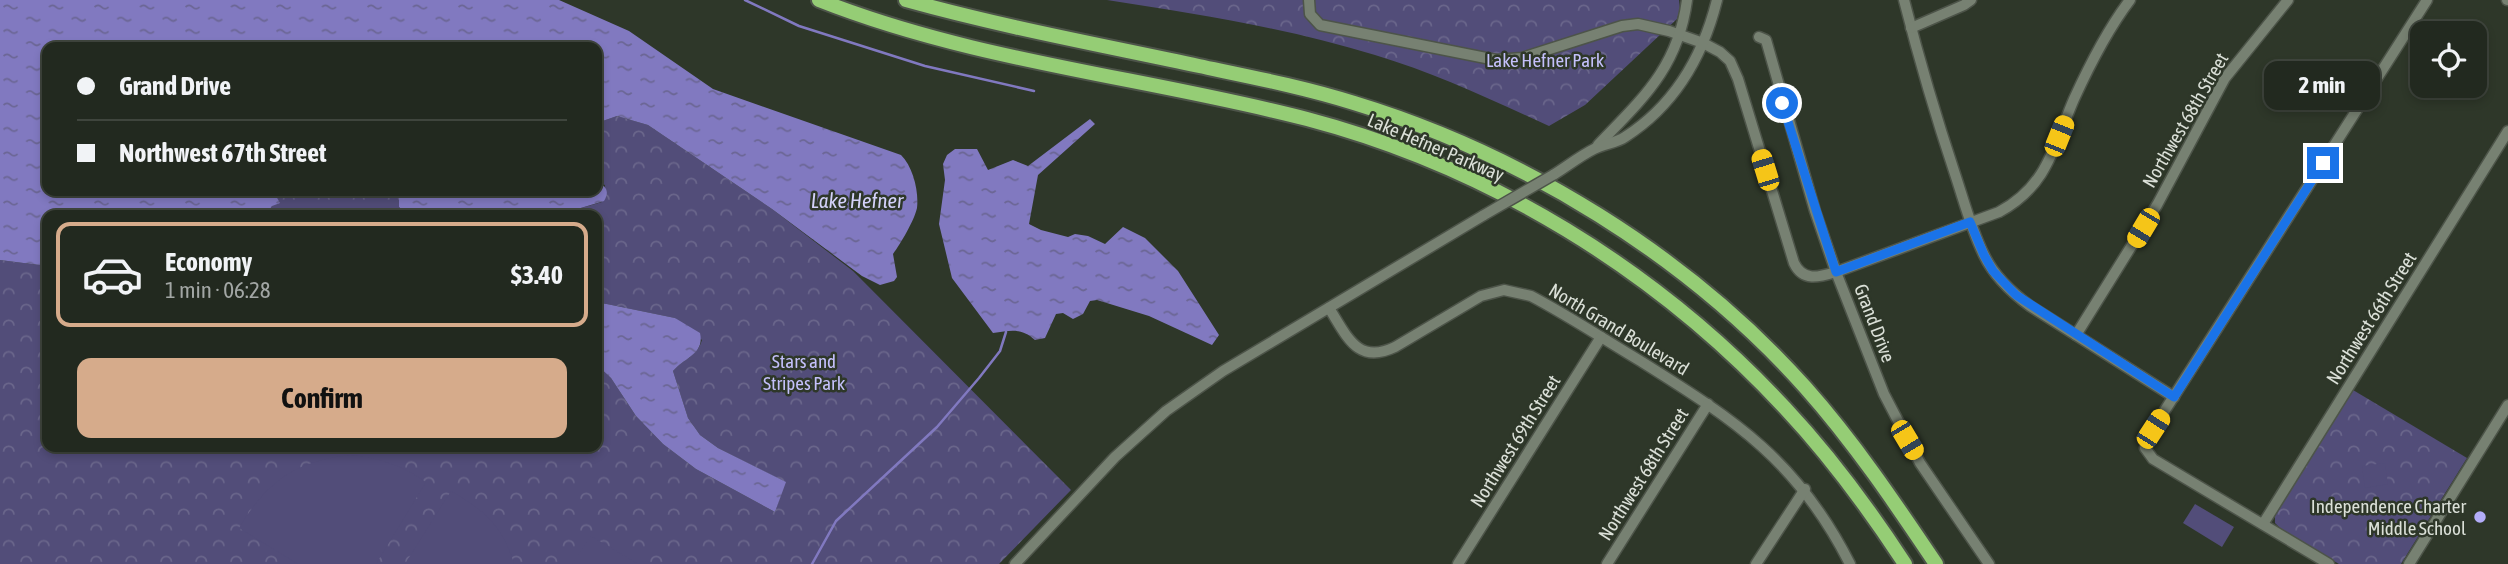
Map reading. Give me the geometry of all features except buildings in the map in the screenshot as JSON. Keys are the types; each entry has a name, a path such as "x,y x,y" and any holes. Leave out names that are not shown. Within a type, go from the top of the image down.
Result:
{"highway":[{"name":"Lake Hefner Parkway","path":"819,0 935,38 1263,108 1359,134 1457,172 1543,216 1602,251 1651,286 1723,346 1786,408 1842,474 1905,564"},
{"name":"Lake Hefner Parkway","path":"906,0 1031,31 1275,82 1353,102 1417,124 1490,155 1566,197 1645,246 1681,272 1747,329 1803,384 1836,423 1871,468 1936,564"}],"street":[{"path":"1309,0 1310,14 1320,25 1496,60 1522,58 1622,26 1638,24 1703,43 1724,55 1733,66 1797,269 1811,278 1836,272 2012,205 2037,181 2048,163 2091,63 2130,0"},
{"path":"1590,152 1649,92 1667,63 1679,34 1687,0"},
{"path":"1015,564 1115,457 1166,411 1205,383 1590,152 1622,139 1657,112 1689,73 1703,43 1717,0"},
{"path":"1905,0 1938,124 1970,222 1984,255 2004,284 2030,306 2174,397"},
{"path":"1911,28 1971,0"},
{"name":"Northwest 68th Street","path":"2076,335 2157,205 2225,78 2288,0"},
{"path":"2329,564 2153,459 2145,448 2148,438 2427,0"},
{"name":"Grand Drive","path":"1759,37 1766,40 1795,147 1836,272 1897,422 1942,496 1989,564"},
{"name":"Northwest 66th Street","path":"2263,524 2508,131"},
{"name":"North Grand Boulevard","path":"1329,308 1353,344 1361,350 1373,353 1395,347 1480,296 1504,290 1531,296 1708,404 1772,454 1804,489 1826,520 1850,564"},
{"name":"Northwest 69th Street","path":"1458,564 1601,337"},
{"name":"Northwest 68th Street","path":"1606,564 1708,404"},
{"path":"2409,564 2508,405"},
{"path":"1756,564 1804,489"}],"green space":[{"name":"Lake Hefner Park","path":"1107,0 1679,0 1680,9 1677,19 1585,105 1549,126 1441,79 1342,45 1242,23"},
{"name":"Stars and Stripes Park","path":"617,116 648,125 772,209 853,271 1071,490 999,564 0,564 0,260 42,265 42,452 602,452 602,370 611,378 636,416 663,444 696,469 775,512 785,482 718,448 700,435 688,418 673,371 693,354 702,340 675,318 602,303 602,210 574,210 602,202 605,185 602,184 602,121"},
{"path":"267,196 399,196 399,207 402,210 269,210 272,206"},
{"path":"2353,390 2467,458 2401,564 2339,564 2283,531 2275,523 2279,509"},
{"path":"352,455 391,464 426,482 376,564 298,564 239,528 261,497 285,476 315,462"},
{"path":"2385,463 2388,484 2365,488 2362,466"},
{"path":"451,491 491,520 504,539 514,564 405,564"},
{"path":"2195,504 2234,527 2222,547 2183,523"},
{"path":"591,536 638,564 572,564"}],"water":[{"name":"Lake Hefner","path":"0,0 559,0 629,31 713,89 901,155 909,166 917,194 917,208 913,219 893,254 897,277 894,281 880,285 862,276 772,209 648,125 617,116 602,121 602,42 42,42 42,196 276,196 280,203 269,210 42,210 42,265 0,260"},
{"path":"1090,119 1095,124 1038,175 1029,224 1068,237 1075,234 1088,236 1105,244 1123,227 1145,238 1178,271 1219,335 1212,345 1149,316 1097,300 1090,301 1083,314 1073,319 1063,313 1056,314 1045,338 1035,340 1025,333 1015,331 993,333 952,278 939,224 945,180 943,164 947,155 955,149 977,149 988,170 1013,160 1028,166"},
{"path":"602,184 607,194 604,201 574,210 402,210 399,207 399,196 602,196"},
{"path":"602,303 675,318 700,333 701,340 697,351 673,371 688,418 700,435 718,448 786,482 775,512 696,469 663,444 636,416 611,378 602,370"}],"waterway":[{"path":"745,0 799,26 925,66 1034,91"},
{"path":"812,564 836,521 937,427 1000,351 1006,332"}],"place":[{"name":"Independence Charter Middle School","path":"2480,517"}],"route":[{"path":"1782,103 1836,272 1970,222 1993,271 2016,295 2174,397 2323,163"}]}
